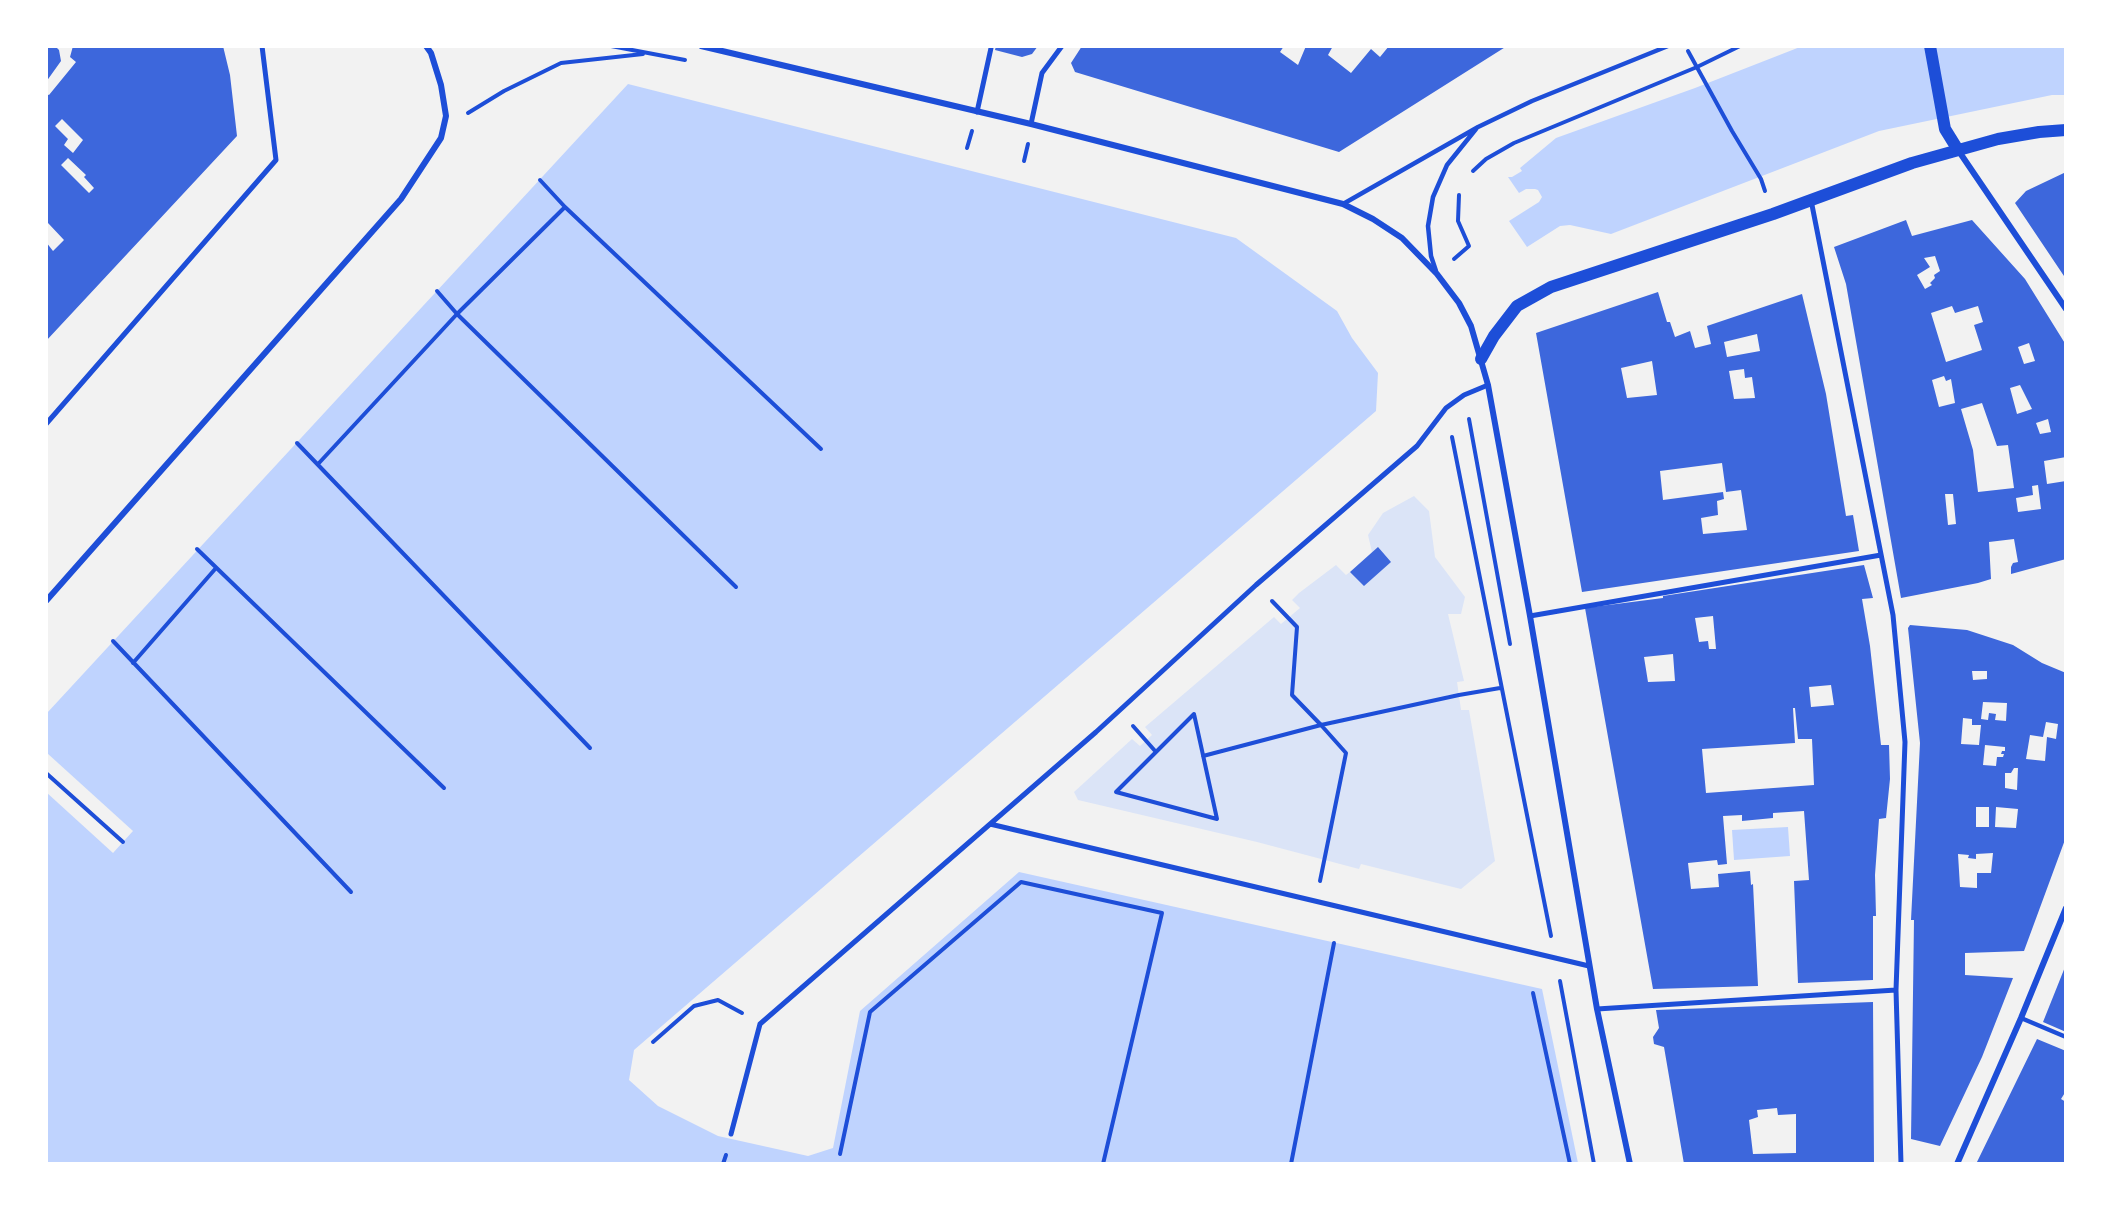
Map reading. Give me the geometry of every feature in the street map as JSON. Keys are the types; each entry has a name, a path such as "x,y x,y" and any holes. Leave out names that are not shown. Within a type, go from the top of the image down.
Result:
{"main road":[{"path":"1930,46 1945,129 1958,150"},
{"path":"1481,359 1494,336 1517,306 1551,287 1811,200 1912,163 1998,139 2066,130"}],"street":[{"path":"46,424 276,160 262,46"},
{"path":"46,601 401,199 441,138 446,116 445,103 431,53 426,46"},
{"path":"701,46 1032,124 1343,204 1373,219 1402,238 1437,274 1459,303 1471,326 1488,386 1530,616 1589,966 1630,1164"},
{"path":"1032,124 1042,73 1062,46"},
{"path":"977,112 992,48"},
{"path":"1958,150 2066,309"},
{"path":"1811,200 1893,615 1905,742 1896,990 1901,1164"},
{"path":"731,1134 760,1024 1417,446 1446,408 1464,395 1488,386"},
{"path":"1530,616 1881,555"},
{"path":"990,824 1589,966"},
{"path":"1957,1164 2066,908"},
{"path":"1597,1009 1896,990"}],"lane":[{"path":"1343,204 1478,127 1532,101 1668,46"},
{"path":"1437,274 1431,256 1428,226 1433,197 1447,165 1478,127"},
{"path":"2021,1018 2066,1037"}],"path":[{"path":"441,138 467,113 504,91 561,63 649,53 611,46"},
{"path":"1686,46 1761,179"},
{"path":"1467,176 1486,159 1514,143 1697,67 1740,46"},
{"path":"540,180 565,207 820,449"},
{"path":"1437,274 1469,246 1458,221 1458,197 1463,186"},
{"path":"318,463 457,314 565,207"},
{"path":"437,291 457,314 736,587"},
{"path":"1446,408 1594,1164"},
{"path":"297,443 590,748"},
{"path":"197,549 444,788"},
{"path":"133,663 216,568"},
{"path":"1257,585 1297,627 1292,695 1346,753 1316,901"},
{"path":"113,641 351,892"},
{"path":"1203,756 1321,725 1500,688"},
{"path":"1119,710 1156,752"},
{"path":"1194,714 1217,819 1116,792 1156,752 1194,714"},
{"path":"46,773 123,842"},
{"path":"840,1154 870,1012 1021,882 1162,913 1103,1164"},
{"path":"1291,1164 1334,943"},
{"path":"1533,993 1570,1164"},
{"path":"653,1042 694,1006 718,1000 760,1024"}],"shaded area":[{"path":"1414,496 1429,511 1435,557 1465,597 1461,614 1448,614 1464,681 1457,682 1461,710 1469,710 1495,861 1461,889 1361,864 1359,869 1257,842 1078,800 1074,792 1132,739 1140,746 1152,735 1145,727 1274,617 1281,624 1300,608 1292,600 1299,593 1336,565 1346,575 1350,572 1372,552 1368,535 1383,513"}],"water":[{"path":"1800,47 2065,47 2065,95 2052,95 1879,131 1611,234 1570,225 1560,226 1527,247 1509,221 1539,202 1542,197 1535,189 1526,189 1519,193 1508,177 1522,171 1520,168 1556,138"},
{"path":"628,84 1236,238 1337,311 1352,338 1378,373 1376,411 634,1050 629,1080 658,1106 718,1136 808,1156 833,1148 860,1011 1019,872 1542,989 1578,1163 47,1164 47,713"},
{"path":"1788,827 1790,856 1734,860 1732,830"}],"pier":[{"path":"47,753 133,831 113,853 46,792"}],"building":[{"path":"46,46 55,46 59,50 61,61 46,82"},
{"path":"73,46 223,46 230,75 237,136 46,341 46,242 53,251 64,240 48,223 46,224 46,94 49,95 76,62 70,57","holes":["62,119 83,140 73,153 64,145 68,139 55,126","68,158 86,175 84,177 94,188 89,193 61,165"]},
{"path":"996,46 1038,46 1032,54 1022,57 995,50"},
{"path":"1082,46 1284,46 1280,52 1298,65 1306,46 1333,46 1328,55 1351,73 1371,49 1380,57 1389,46 1507,46 1339,152 1075,72 1071,63"},
{"path":"2066,172 2066,279 2015,203 2026,191"},
{"path":"1906,220 1912,236 1972,220 2025,279 2066,345 2066,457 2044,461 2047,484 2066,481 2066,559 2011,574 2013,563 2018,562 2014,539 1989,542 1991,579 1901,598 1846,284 1834,247","holes":["1935,256 1940,271 1934,275 1935,278 1930,283 1932,285 1925,289 1917,275 1930,267 1924,258","1952,306 1955,313 1978,306 1983,322 1974,325 1982,350 1946,362 1931,313","2029,343 2035,361 2024,364 2018,347","1944,376 1946,381 1951,379 1955,403 1939,407 1932,380","2020,385 2032,409 2017,414 2010,388","1982,403 1997,446 2008,445 2014,488 1978,492 1973,450 1961,409","2048,419 2051,432 2040,434 2036,423","2038,485 2041,509 2018,512 2016,498 2033,495 2032,486","1945,494 1953,494 1956,524 1948,525"]},
{"path":"1658,292 1667,322 1670,322 1675,337 1690,331 1695,348 1711,344 1707,326 1802,294 1826,394 1846,516 1853,515 1859,551 1582,592 1536,333","holes":["1757,334 1760,351 1727,357 1724,342","1652,361 1657,395 1627,398 1621,368","1744,369 1745,378 1752,377 1755,398 1734,399 1729,371","1722,463 1726,492 1741,490 1747,530 1703,534 1701,518 1718,515 1717,501 1724,499 1723,492 1663,500 1660,471"]},
{"path":"1378,547 1391,562 1364,586 1350,572"},
{"path":"1864,565 1873,598 1862,599 1870,646 1881,745 1889,745 1890,779 1886,818 1879,819 1875,875 1876,916 1873,916 1873,980 1798,983 1794,881 1809,880 1804,811 1773,813 1773,818 1742,821 1742,815 1723,816 1727,864 1718,865 1717,860 1688,863 1691,889 1719,887 1718,874 1750,871 1751,885 1753,884 1758,986 1653,989 1585,608 1663,598 1663,596","holes":["1713,616 1716,649 1709,649 1708,641 1699,642 1695,618","1673,654 1675,681 1648,682 1644,657","1831,685 1834,705 1811,707 1809,687","1793,708 1795,708 1798,739 1812,739 1814,785 1706,793 1702,749 1795,743"]},
{"path":"1910,625 1967,630 2013,645 2042,663 2066,673 2066,837 2024,951 1965,953 1965,975 2013,978 1982,1057 1940,1146 1911,1139 1914,920 1911,920 1920,743 1908,628","holes":["1972,671 1987,671 1987,679 1973,680","1983,702 2007,703 2006,721 1995,720 1996,714 1989,713 1988,720 1981,719","1963,718 1972,719 1972,725 1981,725 1979,745 1961,744","2046,722 2058,724 2056,739 2047,737 2045,761 2026,759 2030,735 2043,737","1985,745 2005,747 2005,751 2001,754 2004,754 2003,757 1997,757 1996,766 1983,765","2014,768 2018,768 2017,790 2005,788 2005,773 2011,773","1976,807 1989,807 1989,827 1976,827","1996,807 2018,809 2016,828 1995,827","1993,853 1991,873 1977,873 1977,888 1960,887 1958,854 1969,855 1968,858 1976,859 1976,854"]},
{"path":"2066,967 2066,1032 2043,1022"},
{"path":"1873,1002 1874,1164 1684,1164 1664,1047 1654,1044 1653,1037 1659,1028 1656,1010","holes":["1777,1108 1778,1115 1796,1114 1796,1153 1753,1154 1749,1120 1758,1117 1757,1110"]},
{"path":"2037,1039 2066,1051 2066,1091 2061,1099 2066,1102 2066,1164 1976,1164"}]}
